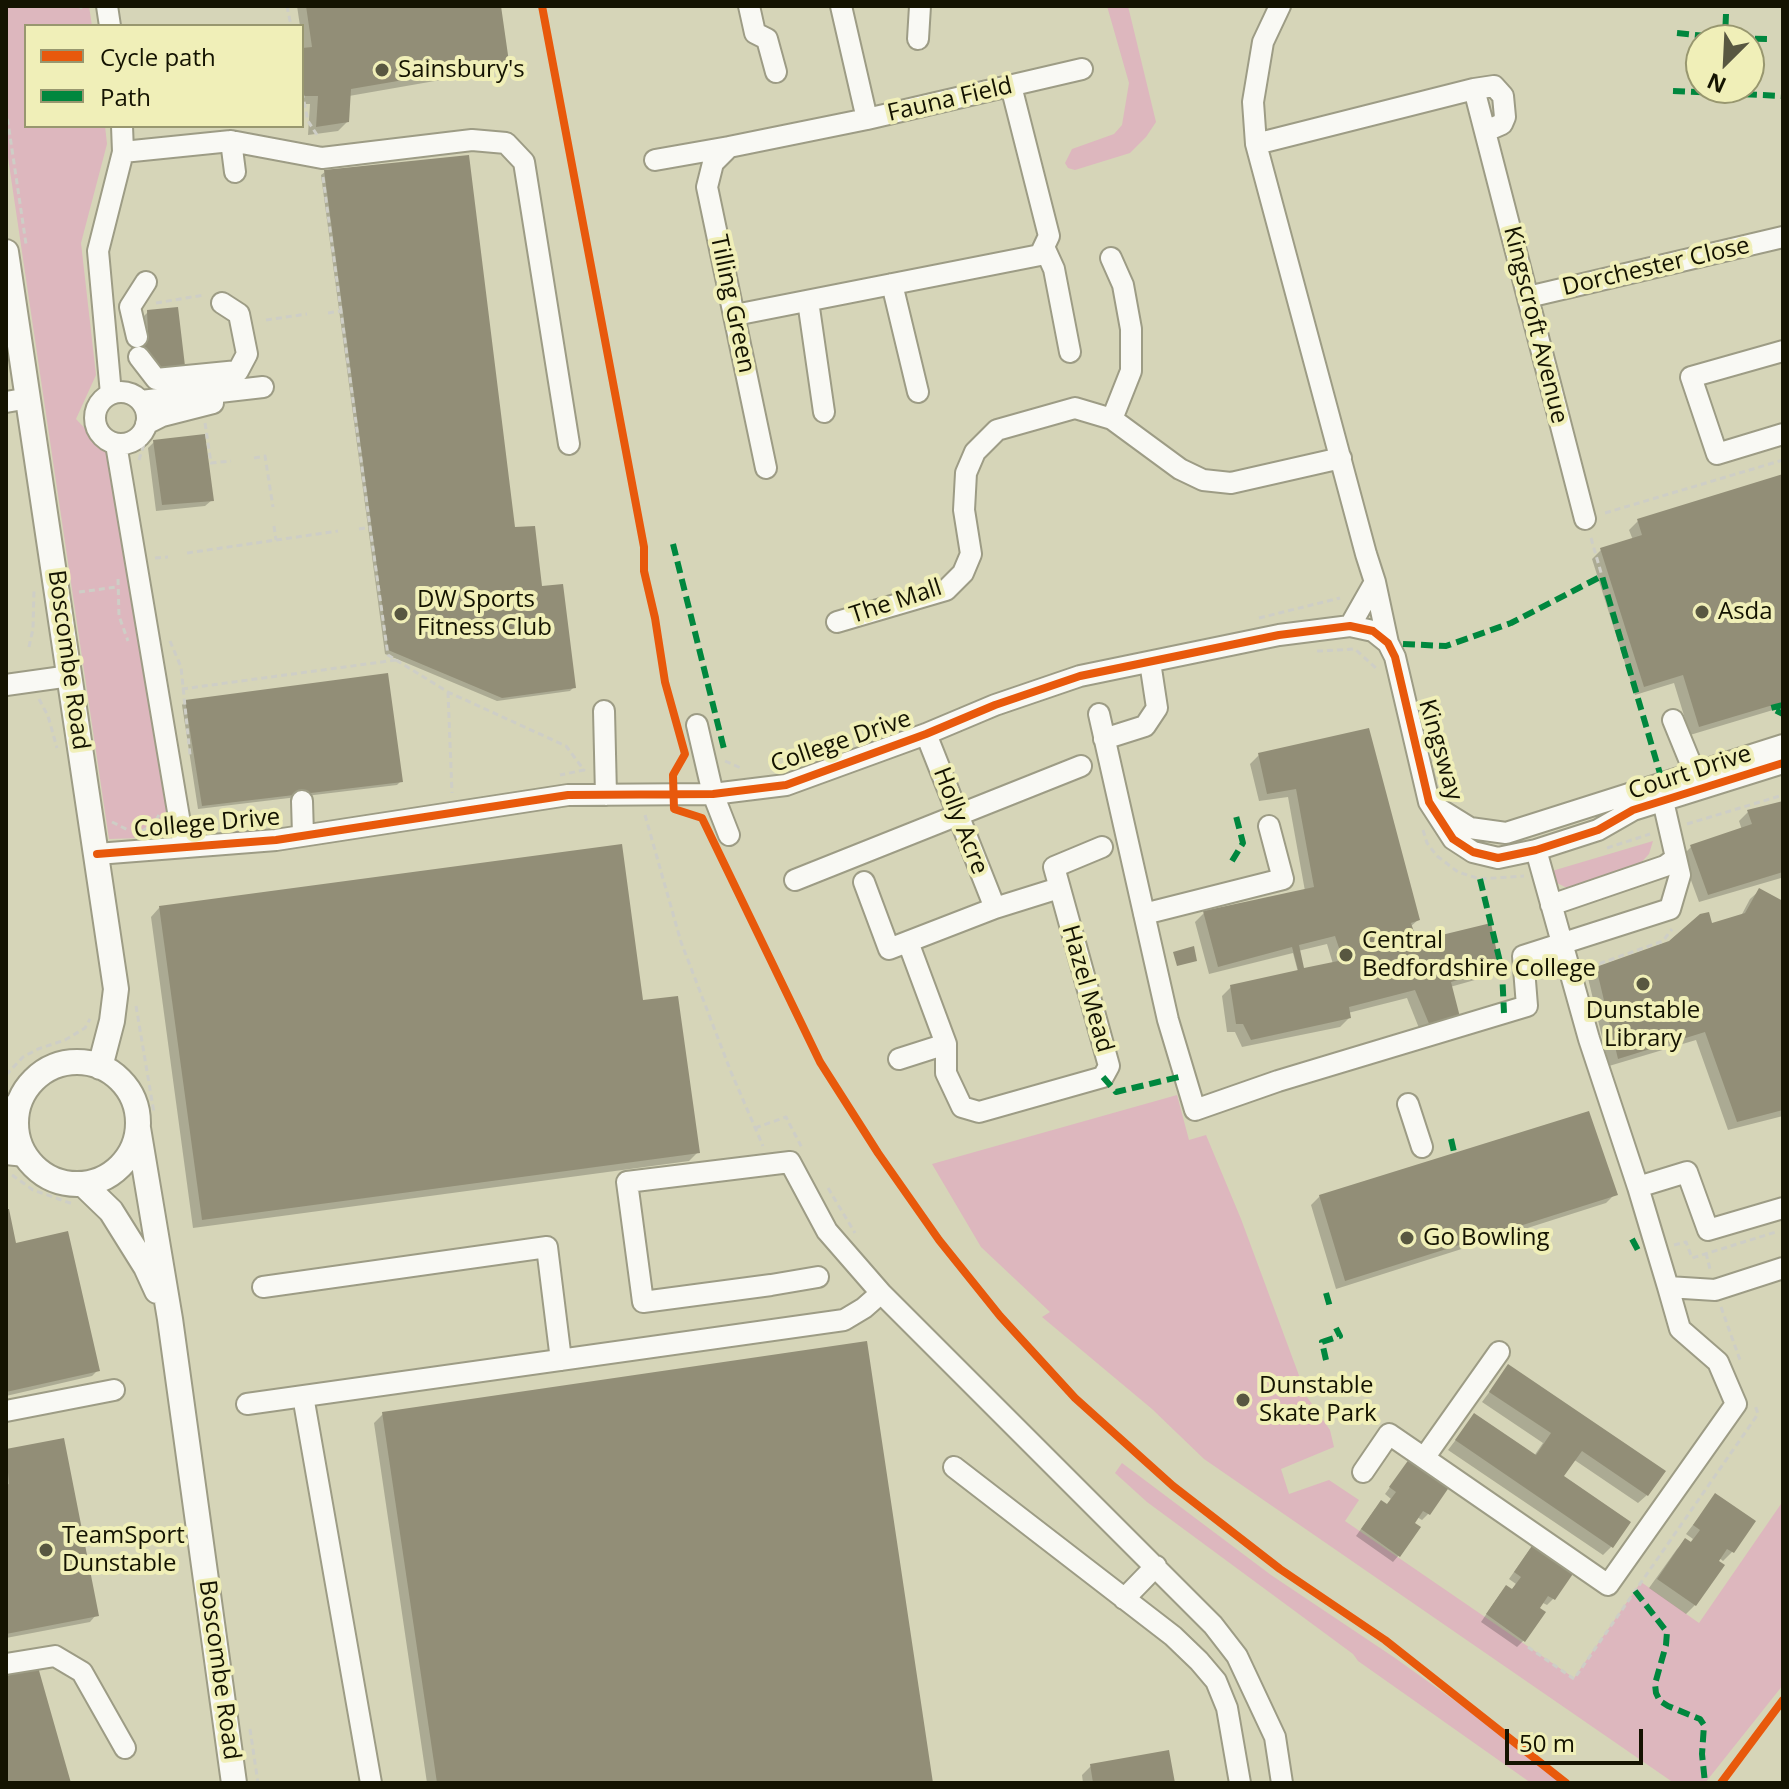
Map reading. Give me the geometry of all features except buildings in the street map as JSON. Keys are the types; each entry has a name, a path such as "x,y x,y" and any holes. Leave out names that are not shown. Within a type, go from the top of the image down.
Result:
{"main road":[{"name":"Boscombe Road","path":"6,252 18,400 70,676 116,989 112,1021 100,1067"},
{"path":"81,1062 100,1067 116,1077 129,1091 136,1109 138,1128 132,1149 120,1166 79,1194 61,1182 13,1160 17,1138 13,1106 44,1071 62,1064 81,1062"},
{"name":"Boscombe Road","path":"138,1128 170,1319 234,1783"},
{"name":"Boscombe Road","path":"79,1194 111,1211 146,1267 170,1319"}],"street":[{"path":"749,6 755,33 767,39 776,72"},
{"path":"655,160 867,119 841,6"},
{"path":"918,39 920,6"},
{"path":"1280,6 1263,42 1253,102 1256,144 1375,582 1388,643"},
{"name":"Fauna Field","path":"867,119 1082,69"},
{"path":"735,315 1040,255 1049,236 1011,86"},
{"name":"Kingscroft Avenue","path":"1256,144 1474,89 1585,519"},
{"path":"111,394 98,251 123,152 122,128"},
{"path":"123,152 231,141 322,158 472,140 506,143 524,162 569,444"},
{"path":"231,141 235,172"},
{"name":"Tilling Green","path":"729,147 713,163 707,187 766,468"},
{"name":"Dorchester Close","path":"1528,297 1783,237"},
{"path":"1044,247 1054,269 1070,352"},
{"path":"1111,258 1123,285 1131,329 1131,371 1112,419"},
{"path":"146,282 130,307 138,347 156,379 238,371 247,354 239,314 213,299"},
{"path":"892,284 918,392"},
{"path":"808,301 824,412"},
{"path":"1783,351 1691,377 1717,454 1783,434"},
{"path":"141,401 263,388 162,416 147,431 128,444 116,444 100,435 94,419 100,402 111,394 129,393 141,401 147,415 147,431"},
{"name":"The Mall","path":"837,622 946,590 963,573 971,554 964,510 966,473 975,452 997,430 1075,408 1112,419 1180,469 1203,480 1231,483 1341,458"},
{"path":"116,444 184,847"},
{"path":"1375,582 1350,626 1373,631 1388,643"},
{"name":"College Drive","path":"97,854 229,845 568,795 713,794 786,785 1080,676 1279,635 1350,626"},
{"name":"Kingsway","path":"1388,643 1395,657 1429,802 1453,839 1473,852"},
{"path":"1104,739 1145,726 1157,708 1150,662"},
{"path":"6,685 70,676"},
{"path":"604,711 606,795"},
{"path":"1099,714 1179,1062 1195,1110 1278,1081 1527,1006 1523,956 1670,909 1680,875 1663,801"},
{"path":"1673,720 1698,781"},
{"path":"697,725 713,794 729,835"},
{"name":"Holly Acre","path":"926,734 995,908"},
{"path":"1429,802 1470,828 1506,833 1698,781 1783,745"},
{"name":"Court Drive","path":"1473,852 1498,858 1536,850 1598,830 1633,810 1663,801 1698,781 1783,763"},
{"path":"795,880 1081,766"},
{"path":"302,801 303,835"},
{"path":"1144,914 1283,879 1269,826"},
{"name":"Hazel Mead","path":"908,942 946,1044 946,1073 962,1107 979,1112 1103,1077 1109,1066 1054,867 1102,847"},
{"path":"1363,1472 1389,1434 1608,1585 1736,1404 1718,1362 1680,1329 1638,1187 1589,1039 1536,850"},
{"path":"1551,905 1665,866 1676,858"},
{"path":"864,882 889,949 995,908 1059,888"},
{"path":"899,1059 946,1044"},
{"path":"1408,1104 1422,1147"},
{"path":"818,1277 643,1302 627,1182 790,1162 827,1231 881,1293 1213,1625 1237,1656 1275,1737 1282,1783"},
{"path":"1638,1187 1687,1172 1708,1230 1783,1208"},
{"path":"263,1287 547,1247 561,1360"},
{"path":"1668,1287 1715,1290 1783,1268"},
{"path":"247,1404 844,1320 881,1293"},
{"path":"1424,1458 1499,1352"},
{"path":"6,1411 114,1390"},
{"path":"303,1396 371,1783"},
{"path":"954,1467 1173,1636 1199,1661 1216,1681 1227,1708 1240,1783"},
{"path":"1124,1599 1156,1566"},
{"path":"6,1664 55,1656 82,1672 125,1748"}],"path":[{"path":"304,102 308,121 323,144"},
{"path":"321,169 388,655 448,692 566,746 584,770 555,776"},
{"path":"130,307 213,299"},
{"path":"328,313 341,311"},
{"path":"266,320 307,314"},
{"path":"204,419 211,463 231,461"},
{"path":"137,464 147,431"},
{"path":"254,458 265,456 273,507"},
{"path":"1602,576 1585,519 1783,460"},
{"path":"274,526 276,540"},
{"path":"359,529 370,527"},
{"path":"187,553 338,531"},
{"path":"79,592 117,587"},
{"path":"1253,619 1340,598"},
{"path":"1304,653 1355,649 1376,666 1381,680"},
{"path":"190,755 182,689 396,660"},
{"path":"448,692 452,797"},
{"path":"39,699 48,716 58,750"},
{"path":"1679,826 1783,795"},
{"path":"196,811 200,819 226,829"},
{"path":"643,811 681,942 756,1132"},
{"path":"112,823 129,831 142,831 153,825 159,815"},
{"path":"1423,829 1427,843 1437,856 1458,872 1480,879 1524,876"},
{"path":"1591,980 1590,966 1663,941 1672,929"},
{"path":"6,1075 23,1057 85,1028 91,1016"},
{"path":"13,1160 17,1181 33,1190 79,1194"},
{"path":"1277,1391 1320,1389"}],"shaded area":[{"path":"6,6 89,6 92,24 24,24 24,128 105,128 107,144 81,243 96,375 76,419 110,455 173,837 109,839 6,144"},
{"path":"1107,6 1128,6 1156,122 1130,153 1075,170 1065,163 1072,149 1114,134 1122,125 1129,83"},
{"path":"1653,841 1649,854 1637,867 1569,889 1553,881 1552,871"},
{"path":"1177,1095 1189,1140 1206,1135 1241,1219 1307,1397 1330,1430 1334,1447 1281,1469 1289,1494 1329,1480 1359,1500 1345,1521 1574,1678 1641,1582 1699,1623 1783,1501 1783,1685 1705,1783 1674,1783 1204,1459 1152,1409 1042,1317 1050,1312 981,1247 932,1164"},
{"path":"1122,1463 1271,1575 1500,1733 1562,1783 1531,1783 1358,1661 1353,1654 1147,1502 1115,1473"}],"marked path":[{"path":"1726,14 1725,38 1772,39"},
{"path":"1677,33 1685,34"},
{"path":"1673,91 1783,96"},
{"path":"673,544 724,749"},
{"path":"1403,644 1446,646 1511,623 1602,576 1661,777"},
{"path":"1783,705 1771,708 1783,714"},
{"path":"1232,861 1243,843 1236,816"},
{"path":"1480,879 1502,970 1504,1013"},
{"path":"1103,1077 1116,1092 1183,1076"},
{"path":"1451,1139 1454,1152"},
{"path":"1632,1239 1640,1254"},
{"path":"1326,1293 1330,1307"},
{"path":"1326,1360 1322,1342 1340,1336 1336,1328"},
{"path":"1635,1591 1667,1632 1655,1684 1660,1701 1700,1719 1704,1725 1702,1754 1705,1783"}],"cycle path":[{"path":"542,6 644,547 644,571 665,682 685,754 673,775 674,809 702,818 820,1062 878,1153 939,1240 1000,1316 1075,1398 1173,1486 1280,1569 1385,1640 1566,1783"},
{"path":"97,854 276,840 568,795 713,794 786,785 1080,676 1279,635 1350,626 1373,631 1388,643 1395,657 1429,802 1453,839 1473,852 1498,858 1536,850 1598,830 1633,810 1783,763"},
{"path":"1721,1783 1783,1700"}],"place":[{"name":"Sainsbury's","path":"382,70"},
{"name":"Asda","path":"1702,612"},
{"name":"DW Sports Fitness Club","path":"401,614"},
{"name":"Central Bedfordshire College","path":"1346,955"},
{"name":"Dunstable Library","path":"1643,984"},
{"name":"Go Bowling","path":"1407,1238"},
{"name":"Dunstable Skate Park","path":"1243,1400"},
{"name":"TeamSport Dunstable","path":"46,1550"}]}
